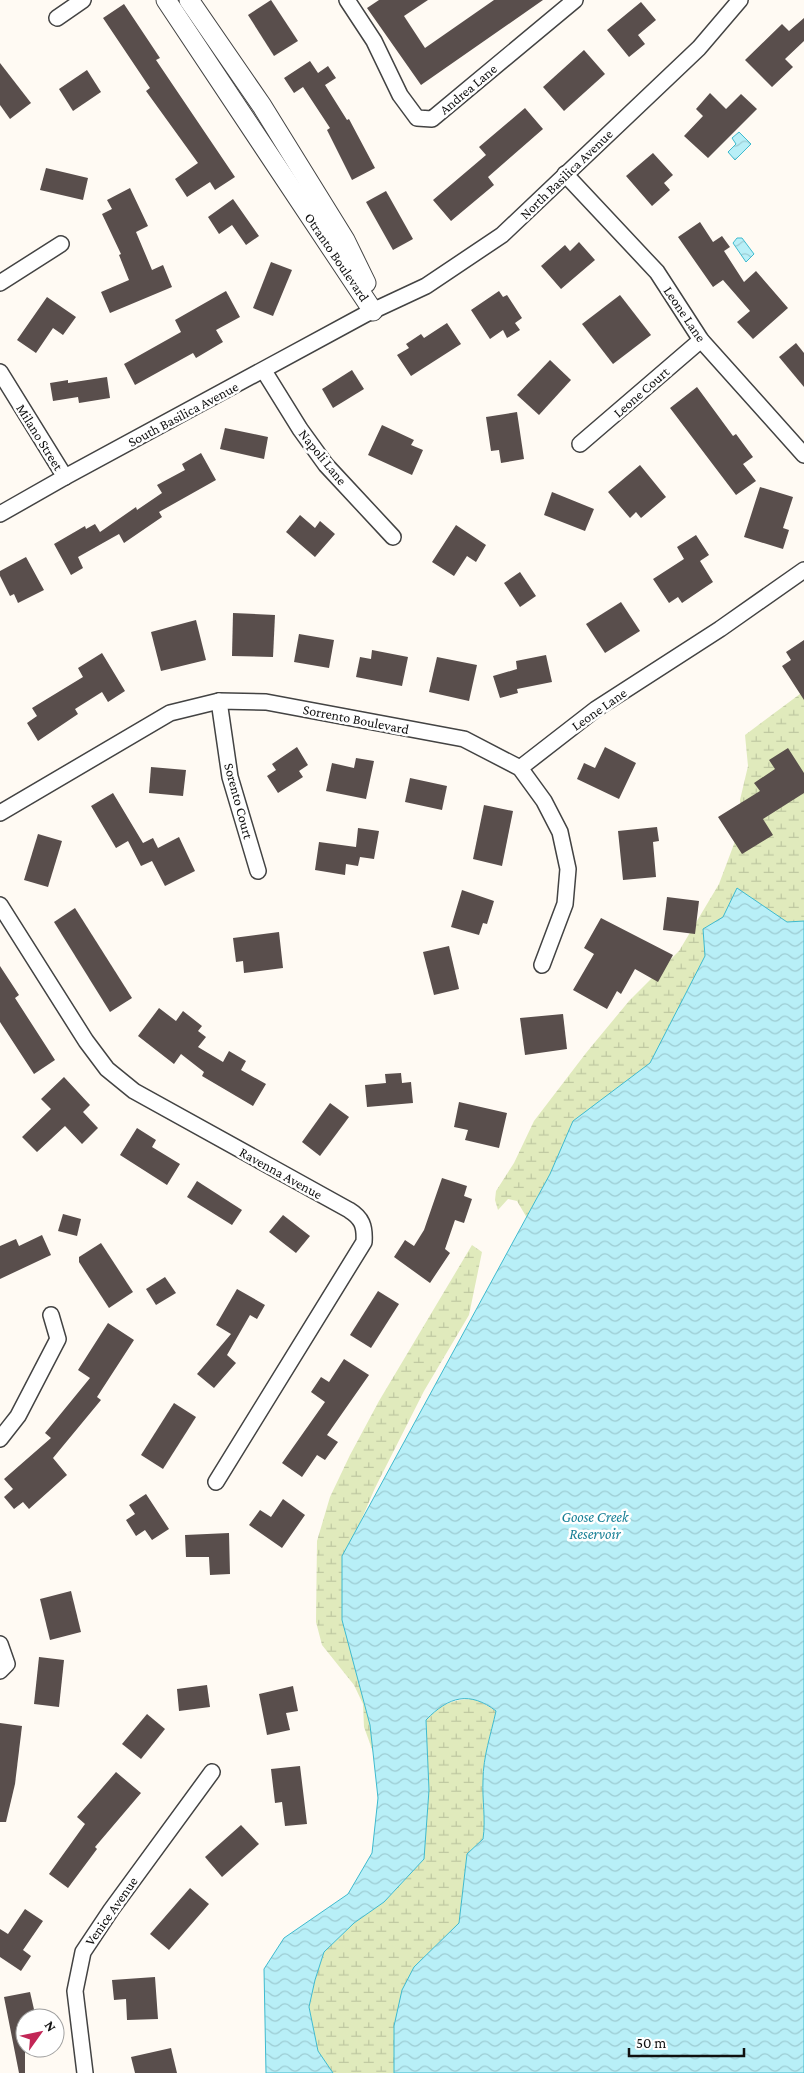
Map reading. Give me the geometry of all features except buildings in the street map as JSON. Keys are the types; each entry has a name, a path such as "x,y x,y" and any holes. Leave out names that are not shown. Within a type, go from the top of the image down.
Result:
{"street":[{"path":"57,18 83,0"},
{"name":"Otranto Boulevard","path":"166,0 370,312"},
{"name":"Otranto Boulevard","path":"188,0 262,106 346,240 365,281 370,312"},
{"name":"Andrea Lane","path":"347,0 374,42 400,95 416,118 432,119 575,0"},
{"name":"North Basilica Avenue","path":"370,312 426,286 502,235 700,48 740,0"},
{"name":"Leone Lane","path":"565,174 657,272 701,340 804,455"},
{"path":"0,283 62,244"},
{"name":"South Basilica Avenue","path":"0,514 370,312"},
{"name":"Leone Court","path":"580,444 701,340"},
{"name":"Napoli Lane","path":"264,371 300,429 326,465 393,537"},
{"name":"Milano Street","path":"0,372 65,477"},
{"name":"Leone Lane","path":"520,768 596,709 720,629 804,570"},
{"name":"Sorrento Boulevard","path":"0,814 170,712 219,701 266,702 464,739 520,768 544,801 560,832 568,869 565,904 542,965"},
{"name":"Sorento Court","path":"219,701 230,777 258,871"},
{"name":"Ravenna Avenue","path":"0,905 86,1041 107,1069 134,1091 359,1216 365,1229 364,1242 216,1482"},
{"path":"0,1439 18,1416 58,1339 52,1315"},
{"path":"0,1644 7,1664 0,1671"},
{"name":"Venice Avenue","path":"86,2073 75,1991 83,1952 111,1910 212,1772"}],"green space":[{"path":"804,691 804,991 527,1218 517,1201 508,1199 498,1210 495,1200 496,1191 514,1163 534,1121 629,1001 679,951 719,884 743,820 740,800 748,766 745,735"},
{"path":"472,1245 482,1252 469,1315 424,1391 375,1488 344,1560 385,1785 364,1727 363,1704 354,1685 322,1645 316,1622 317,1541 330,1497 350,1455 379,1401"},
{"path":"476,1699 496,1711 483,1771 483,1839 467,1854 459,1923 414,1967 395,2059 394,2073 333,2073 318,2052 309,2007 324,1952 354,1923 384,1902 424,1859 429,1790 426,1720 437,1710 449,1703"}],"water":[{"path":"739,132 751,144 735,160 728,152 736,144 732,138"},
{"path":"737,238 742,238 754,254 746,262 733,243"},
{"name":"Goose Creek Reservoir","path":"737,888 787,922 804,921 804,2073 394,2073 394,2026 402,1990 414,1967 459,1923 467,1854 483,1839 483,1771 496,1711 477,1701 460,1699 451,1701 426,1720 429,1790 424,1859 384,1902 354,1923 324,1952 309,2007 318,2051 333,2073 266,2073 264,1969 284,1938 348,1894 372,1853 378,1798 370,1725 342,1620 342,1556 550,1174 573,1121 650,1063 705,956 703,929 723,917"}]}
